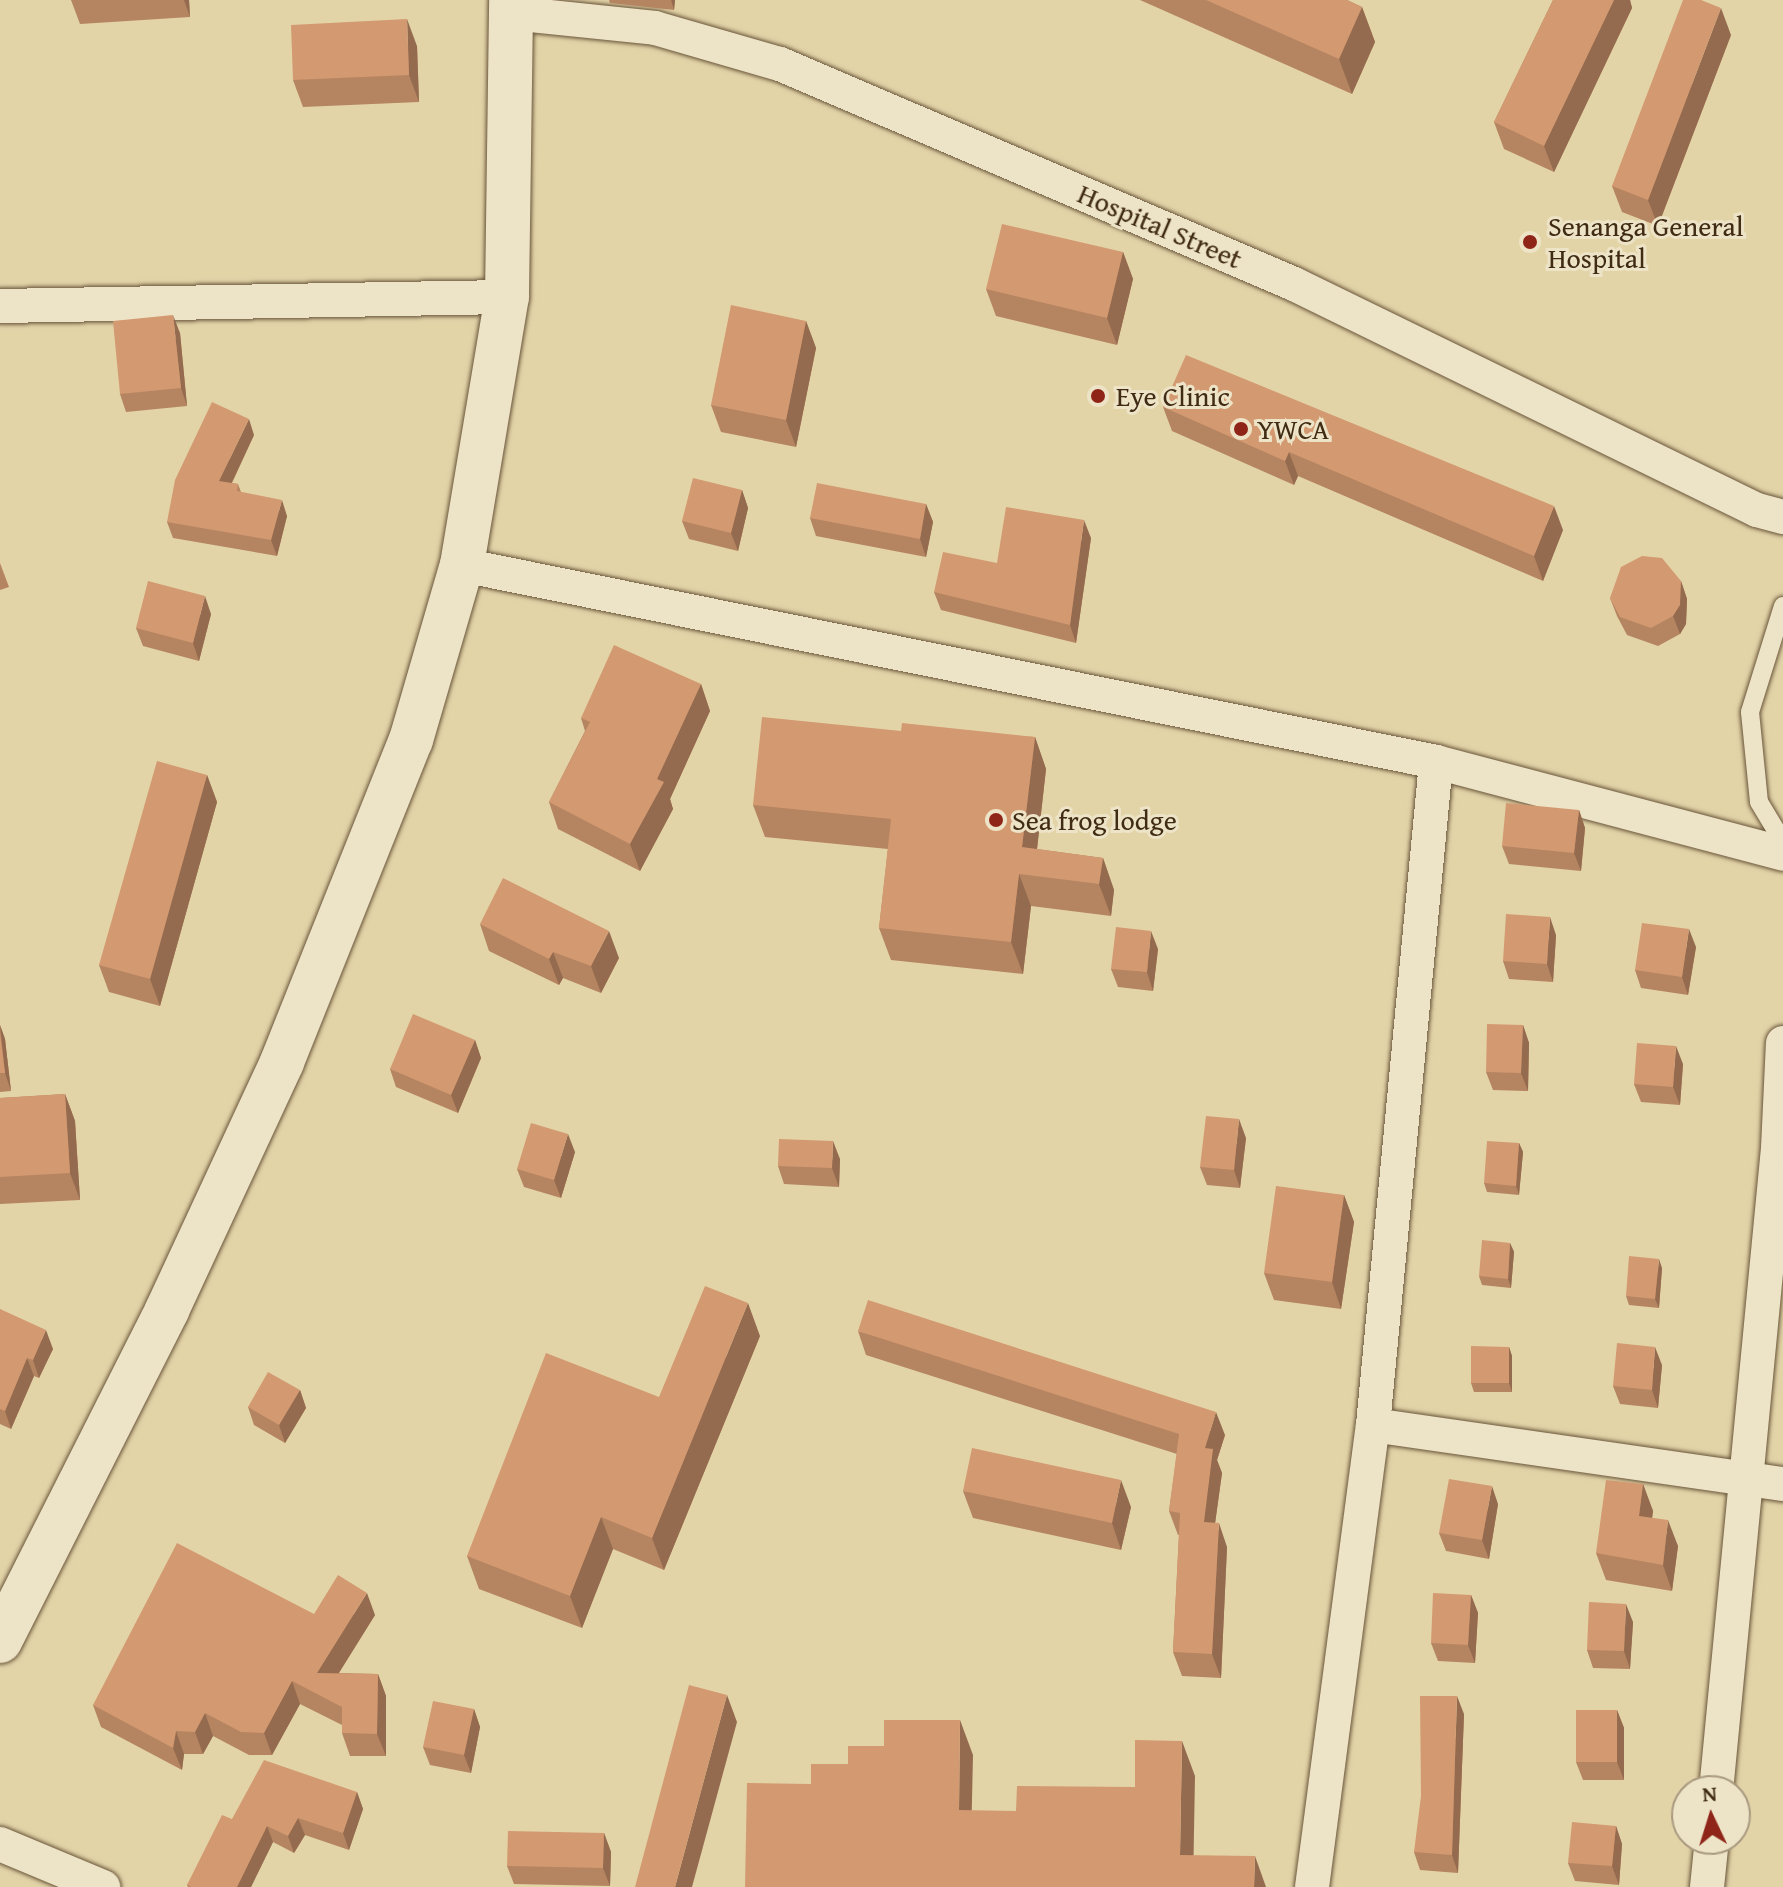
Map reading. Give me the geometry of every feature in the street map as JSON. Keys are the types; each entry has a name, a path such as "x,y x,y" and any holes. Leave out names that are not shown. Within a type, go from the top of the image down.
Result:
{"street":[{"path":"0,1641 167,1310 282,1062 411,740 462,565 507,297 511,6"},
{"name":"Hospital Street","path":"511,6 655,28 780,64 1294,284 1757,510 1783,517"},
{"path":"0,306 507,297"},
{"path":"462,565 1436,762 1783,854"},
{"path":"1312,1887 1373,1425 1436,762"},
{"path":"1718,1775 1747,1483 1783,1043"},
{"path":"1373,1425 1747,1483 1783,1484"},
{"path":"0,1844 103,1887"},
{"path":"1707,1887 1710,1855"}],"lane":[{"path":"1783,606 1750,712 1759,802 1783,842"}],"building":[{"path":"1206,0 1347,0 1362,7 1339,59"},
{"path":"1553,0 1614,0 1544,146 1494,122"},
{"path":"1683,0 1701,0 1721,8 1648,200 1612,186"},
{"path":"407,19 409,75 293,80 291,25"},
{"path":"1002,224 1123,252 1107,318 986,289"},
{"path":"731,305 806,321 786,420 711,405"},
{"path":"173,315 181,388 120,394 113,321"},
{"path":"1186,355 1554,506 1534,556 1289,452 1285,461 1163,407"},
{"path":"212,402 249,419 219,481 238,484 237,491 282,500 271,540 167,522 175,480"},
{"path":"693,478 742,490 731,533 682,521"},
{"path":"817,483 926,504 920,539 810,518"},
{"path":"1006,507 1084,520 1070,625 934,592 943,552 997,563"},
{"path":"1642,556 1662,558 1681,581 1680,605 1673,616 1651,628 1620,617 1610,598 1621,567"},
{"path":"148,581 205,596 193,643 136,628"},
{"path":"614,645 701,684 657,779 664,782 630,844 549,802 590,722 581,718"},
{"path":"762,717 901,731 902,723 1035,737 1022,847 1103,858 1099,884 1019,874 1011,942 879,928 891,819 753,805"},
{"path":"157,761 207,775 150,979 99,965"},
{"path":"1506,803 1579,810 1574,853 1502,846"},
{"path":"503,878 609,931 591,966 553,952 549,959 480,924"},
{"path":"1506,914 1550,917 1547,964 1503,961"},
{"path":"1642,923 1689,929 1682,977 1635,970"},
{"path":"1116,927 1151,931 1147,972 1111,969"},
{"path":"413,1014 475,1040 451,1095 390,1069"},
{"path":"1487,1024 1523,1025 1521,1073 1486,1072"},
{"path":"0,1033 5,1073 0,1073"},
{"path":"1637,1043 1676,1046 1673,1087 1634,1084"},
{"path":"65,1094 70,1173 0,1177 0,1098"},
{"path":"1206,1116 1239,1119 1234,1170 1200,1167"},
{"path":"531,1123 568,1134 554,1180 517,1169"},
{"path":"779,1139 833,1141 832,1168 778,1166"},
{"path":"1487,1141 1519,1143 1516,1186 1484,1183"},
{"path":"1276,1186 1344,1195 1332,1282 1264,1273"},
{"path":"1482,1240 1510,1243 1508,1279 1479,1276"},
{"path":"1629,1256 1659,1259 1655,1299 1626,1296"},
{"path":"705,1286 748,1303 652,1538 601,1517 570,1596 467,1556 546,1353 659,1397"},
{"path":"868,1300 1216,1412 1205,1448 1213,1449 1204,1522 1219,1523 1212,1654 1173,1652 1180,1513 1169,1511 1179,1434 858,1331"},
{"path":"0,1309 46,1330 33,1360 27,1358 5,1411 0,1409"},
{"path":"1617,1343 1655,1347 1652,1390 1613,1386"},
{"path":"1471,1346 1509,1347 1509,1383 1471,1383"},
{"path":"268,1372 300,1390 279,1425 248,1407"},
{"path":"972,1448 1121,1480 1112,1523 963,1491"},
{"path":"1449,1479 1492,1486 1482,1540 1439,1533"},
{"path":"1606,1480 1643,1484 1639,1516 1668,1520 1663,1565 1596,1553"},
{"path":"177,1543 314,1614 338,1575 367,1593 317,1673 378,1674 377,1734 342,1733 342,1707 292,1681 264,1733 241,1732 205,1713 195,1732 176,1731 173,1748 93,1705"},
{"path":"1433,1593 1471,1595 1468,1645 1431,1643"},
{"path":"1589,1602 1626,1604 1624,1651 1587,1650"},
{"path":"689,1685 727,1695 675,1887 635,1887"},
{"path":"1420,1696 1457,1696 1452,1855 1414,1852 1421,1796"},
{"path":"433,1701 474,1709 464,1755 423,1747"},
{"path":"1576,1710 1617,1710 1617,1762 1576,1762"},
{"path":"884,1720 960,1720 959,1810 1016,1811 1017,1786 1135,1787 1135,1740 1182,1741 1180,1855 1255,1856 1254,1887 745,1887 747,1783 811,1784 811,1764 848,1764 848,1746 884,1746"},
{"path":"264,1760 357,1792 343,1833 298,1818 288,1836 267,1826 237,1887 187,1885 222,1815 232,1819"},
{"path":"1572,1822 1616,1826 1612,1866 1568,1863"},
{"path":"508,1831 604,1833 603,1868 507,1866"}],"place":[{"name":"Senanga General Hospital","path":"1530,242"},
{"name":"Eye Clinic","path":"1098,396"},
{"name":"YWCA","path":"1241,429"},
{"name":"Sea frog lodge","path":"996,820"}]}
